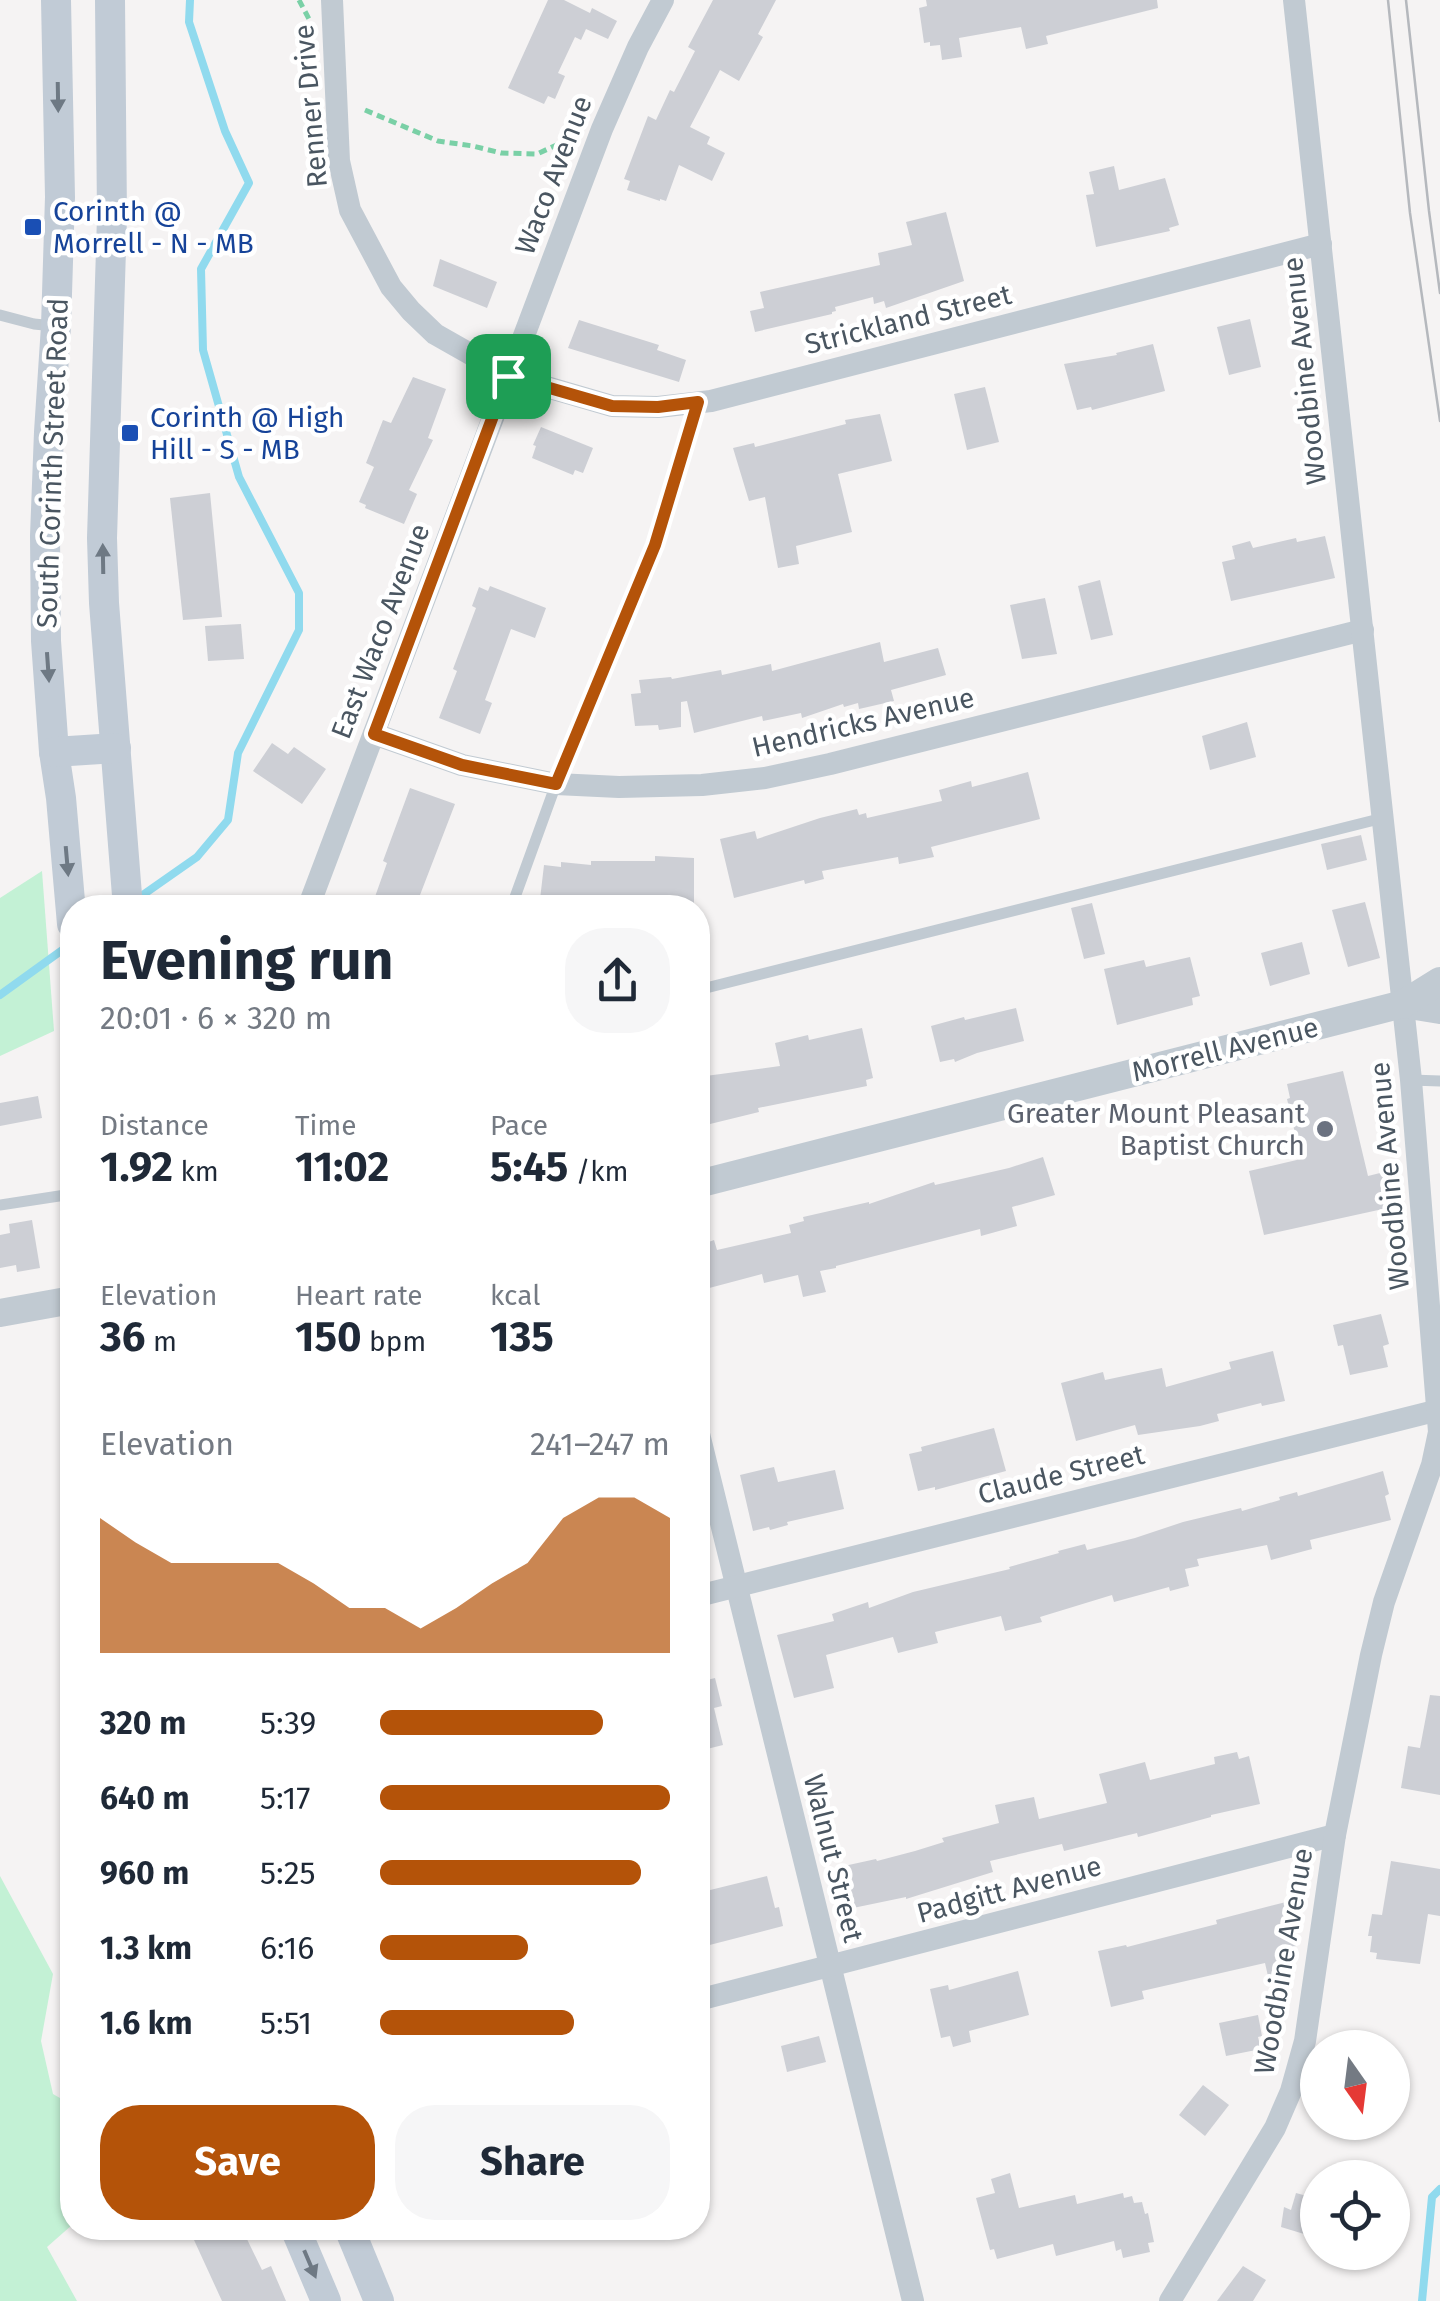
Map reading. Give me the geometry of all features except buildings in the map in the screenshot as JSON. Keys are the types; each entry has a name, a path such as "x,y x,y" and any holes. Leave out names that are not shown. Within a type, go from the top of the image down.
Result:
{"main road":[{"name":"South Corinth Street Road","path":"56,0 60,198 45,536 46,641 70,895"},
{"name":"South Corinth Street Road","path":"110,0 113,146 102,538 127,895"},
{"path":"56,326 110,329"},
{"path":"54,752 116,748"},
{"path":"300,2240 326,2301"},
{"path":"354,2240 380,2301"}],"street":[{"name":"Renner Drive","path":"332,0 338,161 350,210 391,287 411,311 435,334 508,376"},
{"name":"Waco Avenue","path":"508,376 602,129 663,0"},
{"name":"Woodbine Avenue","path":"1170,2301 1275,2128 1292,2090 1305,2042 1336,1835 1370,1655 1384,1602 1432,1465 1439,1432 1412,1080 1294,0"},
{"name":"Strickland Street","path":"508,376 612,406 658,407 698,402 1321,244"},
{"name":"East Waco Avenue","path":"313,895 508,376"},
{"name":"Hendricks Avenue","path":"374,734 462,765 556,784 702,785 764,778 830,764 1363,630"},
{"name":"Morrell Avenue","path":"710,1181 1403,1004 1440,982"},
{"name":"Morrell Avenue","path":"1403,1004 1440,1010"},
{"path":"0,1313 60,1302"},
{"name":"Claude Street","path":"710,1593 1439,1410"},
{"name":"Walnut Street","path":"710,1479 913,2301"},
{"name":"Padgitt Avenue","path":"710,1997 1336,1835"}],"lane":[{"path":"0,315 56,326"},
{"path":"517,895 556,784 655,545 698,402"},
{"path":"710,987 1383,818"},
{"path":"1412,1080 1440,1081"},
{"path":"0,1205 60,1196"}],"path":[{"path":"365,110 438,141 502,153 537,154 582,133"}],"green space":[{"path":"42,871 54,1031 0,1056 0,898"},
{"path":"0,1876 53,1974 41,2041 53,2094 60,2098 60,2236 47,2247 77,2301 0,2301"}],"waterway":[{"path":"143,895 197,857 228,820 238,753 299,630 299,593 239,477 203,350 201,269 249,183 225,131 189,22 190,0"},
{"path":"0,995 60,952"},
{"path":"1422,2301 1432,2197 1440,2189"}],"tram line":[{"path":"1388,0 1410,213 1440,421"},
{"path":"1406,0 1440,293"}],"place":[{"name":"Corinth @ Morrell - N - MB","path":"33,227"},
{"name":"Corinth @ High Hill - S - MB","path":"130,433"},
{"name":"Greater Mount Pleasant Baptist Church","path":"1325,1129"}],"route":[{"path":"508,376 612,406 658,407 698,402 655,545 556,784 462,765 374,734 508,376"}]}
